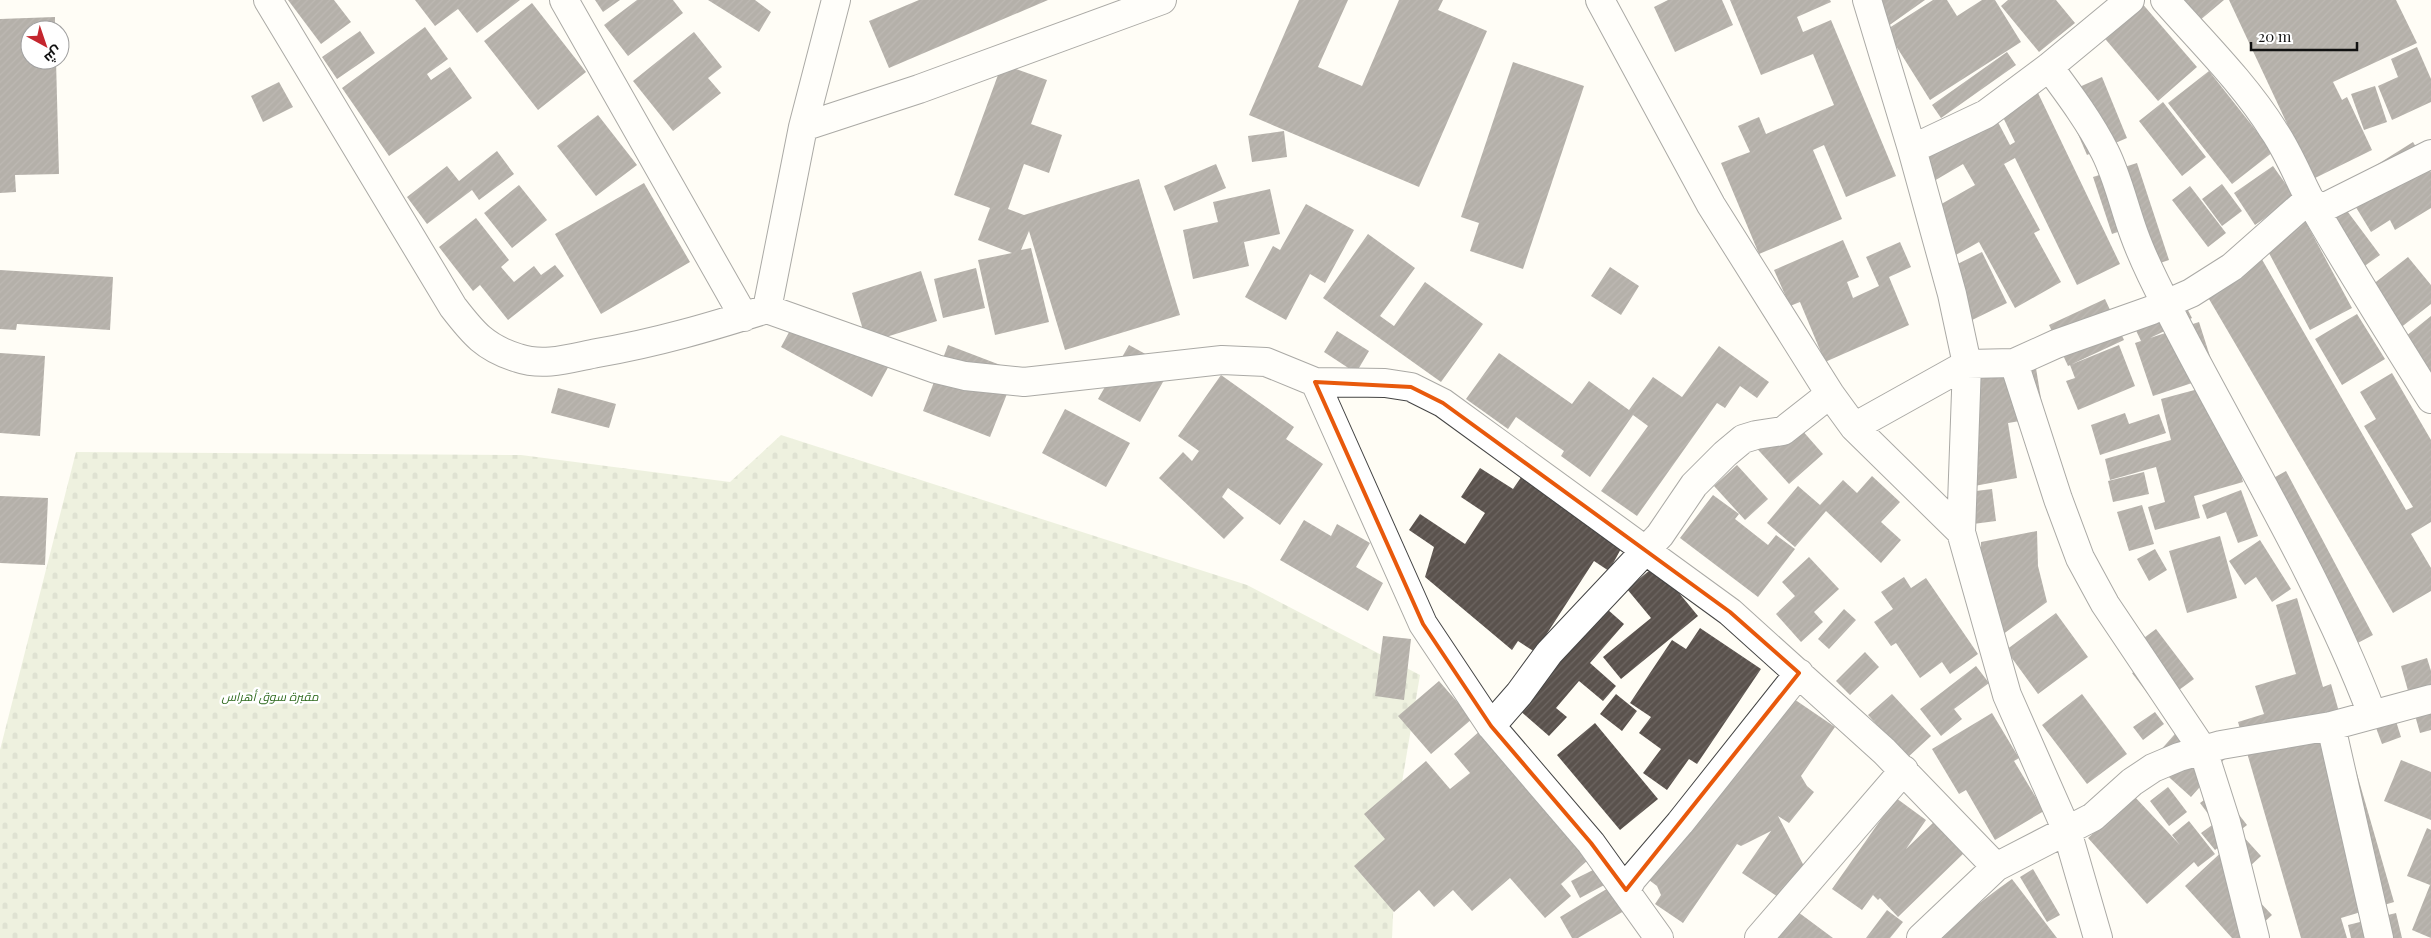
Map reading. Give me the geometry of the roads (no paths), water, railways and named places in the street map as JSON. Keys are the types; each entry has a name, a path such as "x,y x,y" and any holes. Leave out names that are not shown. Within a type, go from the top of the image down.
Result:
{"street":[{"path":"268,0 454,307 475,336 494,348 519,359 557,362 671,339 755,313 965,376 1024,382 1222,360 1266,362 1315,382 1385,383 1411,387 1443,404 1730,612 1904,770 1996,867"},
{"path":"564,0 755,313"},
{"path":"755,313 836,0"},
{"path":"804,127 919,90 1162,0"},
{"path":"1600,0 1711,204 1830,394 1854,427 1961,532"},
{"path":"1867,0 1912,149 1952,294 1967,364 1961,532 2007,694 2066,831 2098,938"},
{"path":"1912,149 1986,114 2049,68 2130,0"},
{"path":"2165,0 2242,87 2274,131 2296,169 2309,199 2359,286 2431,399"},
{"path":"2049,68 2072,97 2105,152 2134,236 2166,304 2316,588 2356,672 2372,714"},
{"path":"2309,199 2321,209 2431,154"},
{"path":"1854,427 1967,364 2014,363 2056,344 2166,304 2191,292 2232,266 2309,199"},
{"path":"2014,363 2055,490 2080,558 2104,604 2202,750 2226,822 2255,938"},
{"path":"1315,382 1424,624 1491,726 1591,843 1626,890 1658,938"},
{"path":"1491,726 1519,694 1550,653 1660,535 1694,484 1743,439 1756,435 1783,432 1830,394"},
{"path":"1626,890 1632,879 1680,823 1799,673"},
{"path":"1921,938 1996,867 2093,818 2132,782 2153,768 2221,745 2265,739 2331,726 2431,699"},
{"path":"2331,726 2379,938"},
{"path":"1759,938 1904,770"}],"park label":[{"name":"مقبرة سوق أهراس","path":"270,696"}]}
